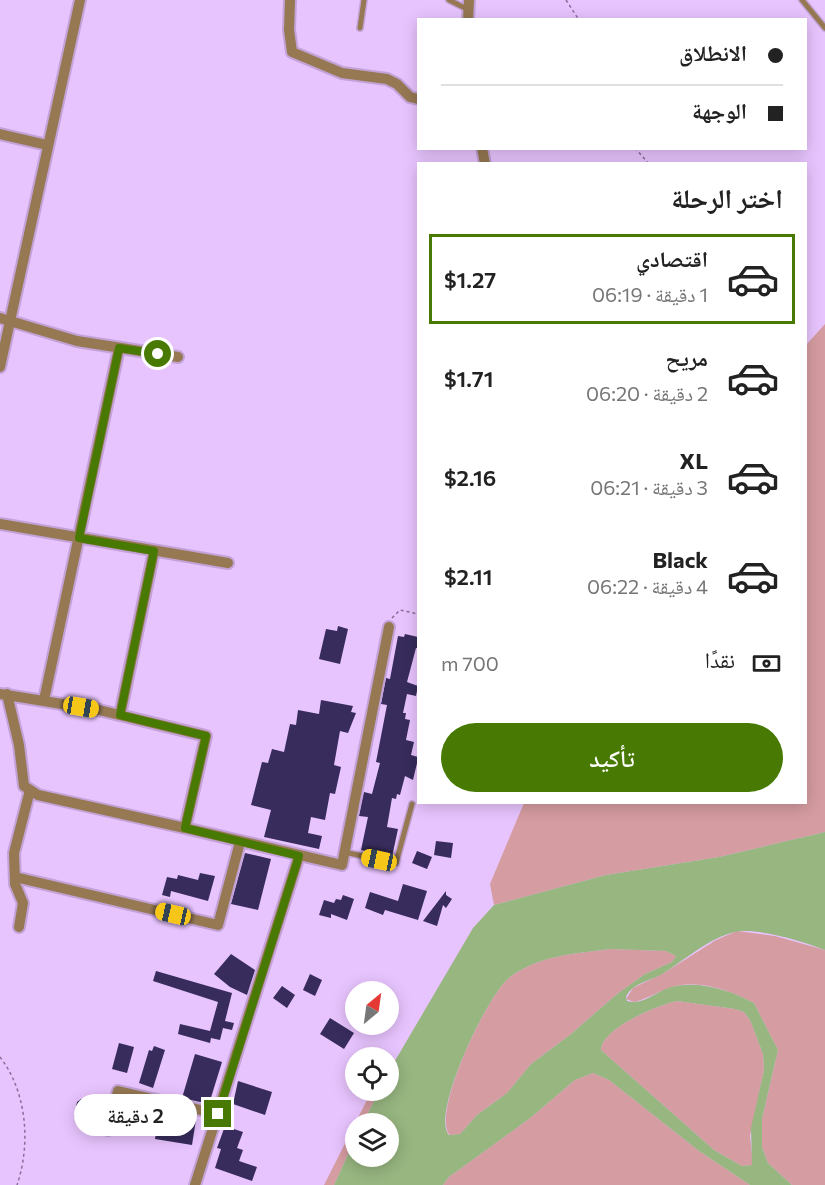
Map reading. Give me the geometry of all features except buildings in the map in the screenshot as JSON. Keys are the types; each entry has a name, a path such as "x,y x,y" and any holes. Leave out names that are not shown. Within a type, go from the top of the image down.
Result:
{"street":[{"path":"0,367 5,319 80,0"},
{"path":"290,0 289,44 292,52 342,73 387,79 397,84 411,97 417,99"},
{"path":"0,134 47,145"},
{"path":"5,319 76,341 178,357"},
{"path":"44,700 119,348"},
{"path":"0,524 228,563"},
{"path":"120,715 154,551"},
{"path":"185,828 206,736 120,715 3,694 19,745 24,786 38,795 342,865 389,627"},
{"path":"19,927 23,903 15,884 14,853 30,790"},
{"path":"15,877 218,925 240,842"},
{"path":"195,1185 299,856"},
{"path":"108,1130 118,1091 218,1114"}],"lane":[{"path":"360,28 364,0"},
{"path":"449,0 469,10"},
{"path":"802,0 825,28"},
{"path":"344,852 396,863 412,804"}],"path":[{"path":"566,0 578,18"},
{"path":"637,150 647,162"},
{"path":"389,627 393,617 400,610 417,614"},
{"path":"0,1058 16,1081 24,1131 24,1154 17,1185"}],"shaded area":[{"path":"825,324 825,832 719,857 606,875 494,905 490,884 524,804 807,804 807,344"},
{"path":"825,832 825,950 768,933 735,932 716,939 664,973 637,985 626,997 627,1001 633,1002 671,987 692,985 725,990 754,1003 778,1050 762,1119 762,1147 768,1163 792,1185 750,1185 699,1151 609,1080 593,1073 575,1080 529,1119 449,1177 443,1185 334,1185 345,1161 345,1167 399,1167 399,1113 368,1113 374,1101 399,1101 399,1054 473,928 494,905 606,875 719,857","holes":["610,949 666,951 676,956 672,962 645,974 617,994 571,1034 531,1064 507,1093 477,1115 460,1134 449,1135 445,1123 447,1104 464,1054 489,1006 510,977 533,964 570,954","677,1001 744,1012 750,1020 763,1054 764,1070 751,1128 752,1165 742,1166 714,1150 601,1050 604,1042 620,1026 657,1007"]},
{"path":"737,931 775,936 825,950 825,1185 792,1185 768,1163 762,1147 762,1119 778,1050 754,1003 723,990 690,984 669,988 634,1002 626,999 633,988 664,973 716,940"},
{"path":"610,949 666,951 676,956 672,962 645,974 617,994 571,1034 531,1064 507,1093 477,1115 460,1134 450,1135 446,1123 454,1080 476,1029 500,988 510,977 533,964 570,954"},
{"path":"677,1001 735,1009 744,1012 750,1020 763,1054 764,1070 750,1136 753,1165 742,1166 714,1150 601,1050 604,1042 620,1026 645,1012"},
{"path":"593,1073 609,1080 699,1151 750,1185 443,1185 449,1177 529,1119 575,1080"},
{"path":"366,1101 374,1101 368,1113 360,1113"},
{"path":"345,1143 345,1161 334,1185 324,1185"}],"route":[{"path":"158,354 119,348 79,538 154,551 120,715 206,736 185,828 299,856 218,1114"}]}
